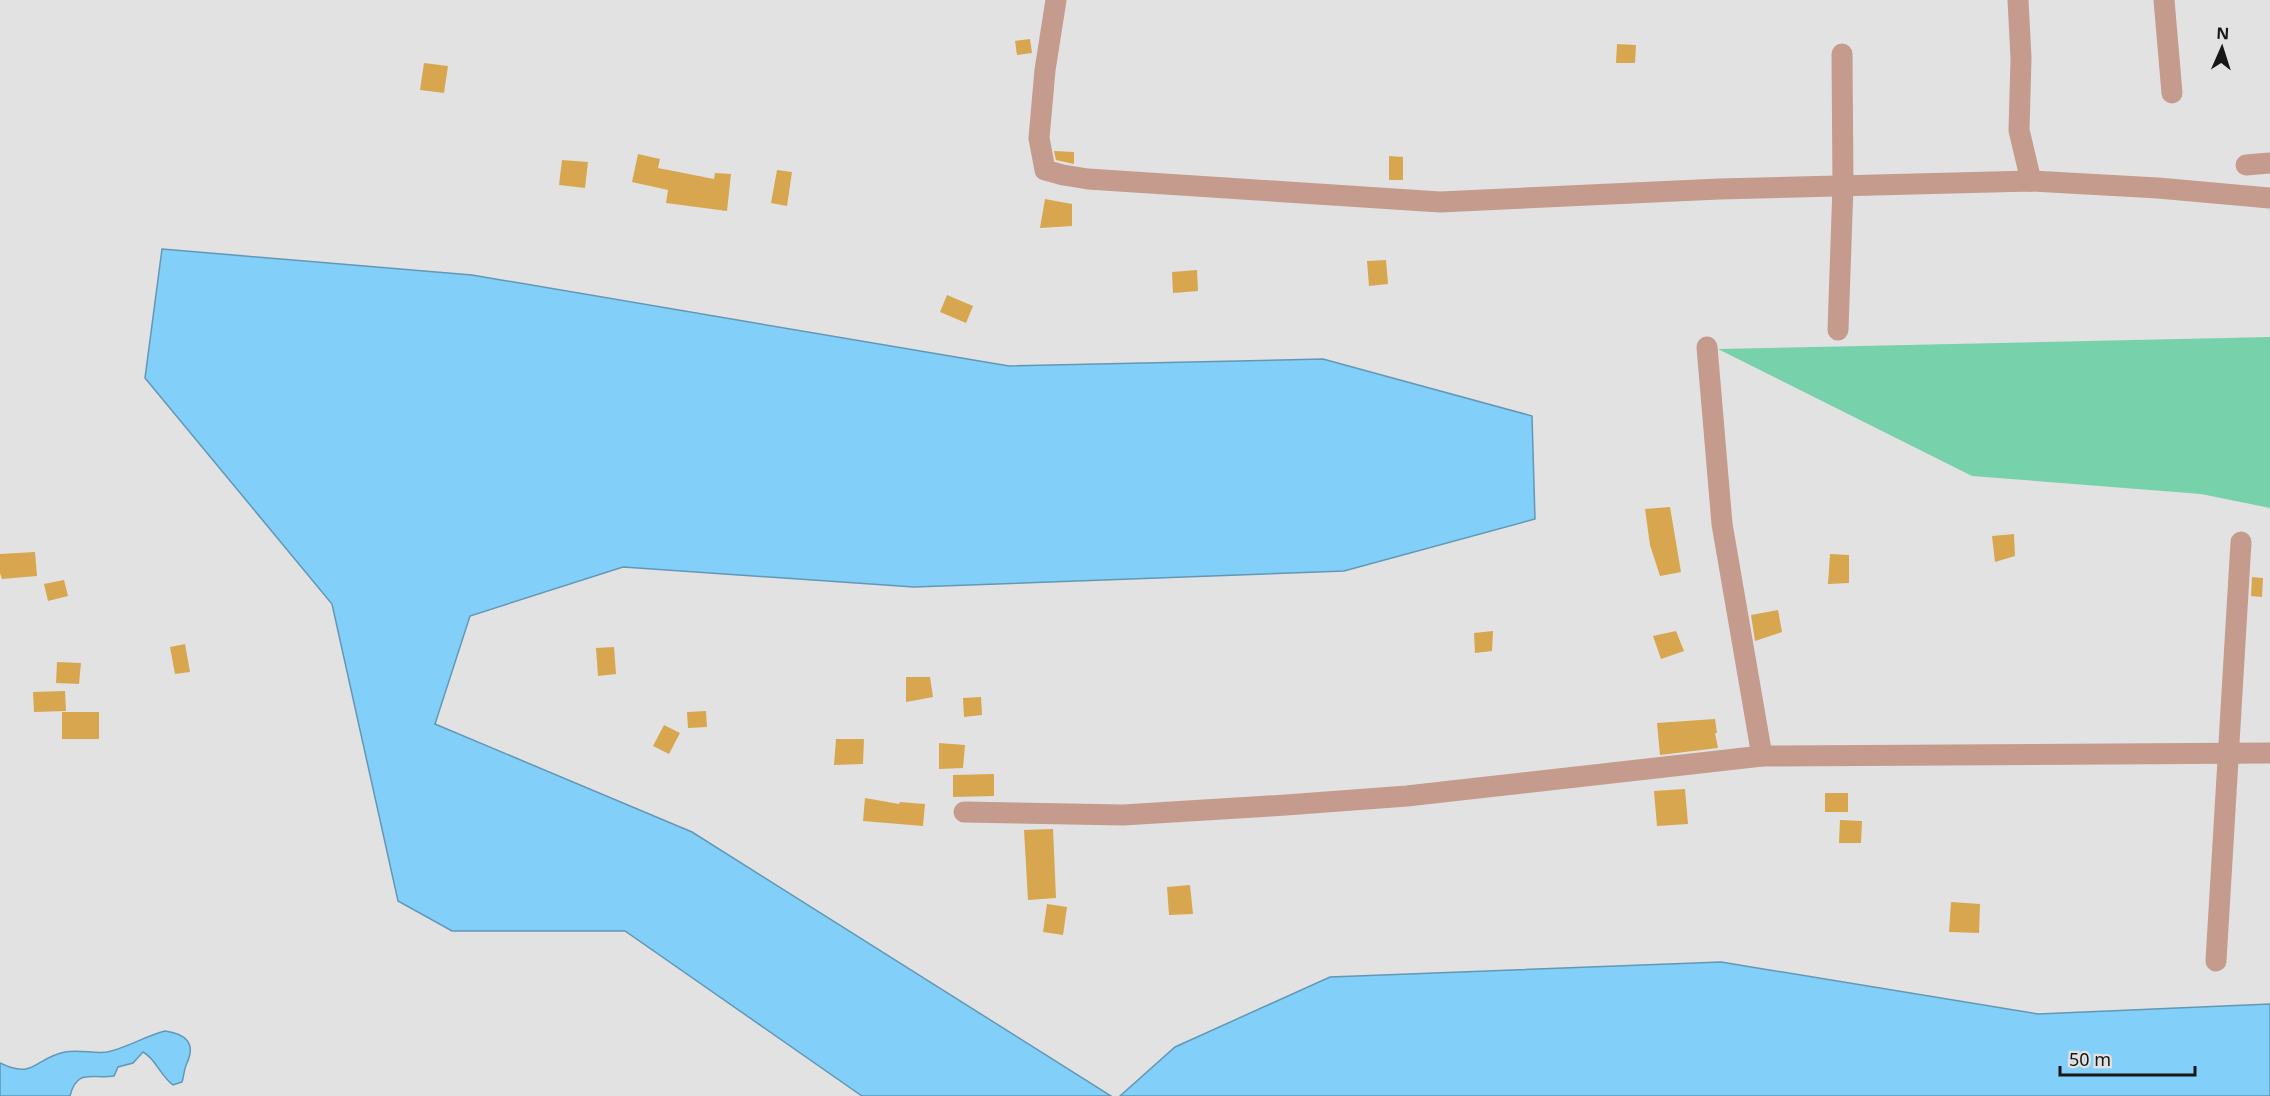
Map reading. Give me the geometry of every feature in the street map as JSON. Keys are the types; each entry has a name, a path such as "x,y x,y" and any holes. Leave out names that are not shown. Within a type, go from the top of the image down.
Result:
{"street":[{"path":"1056,0 1045,70 1039,138 1045,170 1063,175 1088,179 1440,202 1719,189 2031,181 2158,188 2270,198"},
{"path":"2018,0 2021,58 2019,130 2031,181"},
{"path":"2164,0 2172,93"},
{"path":"1838,330 1843,186 1842,54"},
{"path":"2246,165 2270,163"},
{"path":"1707,347 1722,524 1762,756"},
{"path":"2216,961 2241,542"},
{"path":"964,813 1123,815 1286,805 1419,795 1762,756 2270,753"}],"green space":[{"path":"2270,337 2270,508 2201,494 1972,476 1718,349"}],"water":[{"path":"162,249 472,275 1009,366 1323,359 1532,416 1535,519 1344,571 914,587 623,567 470,616 435,724 692,832 1111,1096 862,1096 625,931 452,931 398,901 332,604 145,378"},
{"path":"1721,962 2038,1014 2270,1004 2270,1096 1120,1096 1175,1047 1330,977"},
{"path":"165,1031 179,1034 190,1045 190,1056 182,1082 173,1085 143,1052 133,1063 118,1067 114,1076 87,1077 77,1081 70,1096 0,1096 0,1063 12,1068 28,1069 65,1052 107,1052"}],"building":[{"path":"1030,39 1032,53 1017,55 1015,41"},
{"path":"1617,44 1636,45 1635,63 1616,63"},
{"path":"424,63 448,66 444,93 420,90"},
{"path":"1054,151 1074,152 1074,164 1056,160"},
{"path":"638,154 660,159 658,168 714,179 715,173 731,174 727,211 666,203 668,190 632,182"},
{"path":"1389,156 1403,157 1403,180 1389,180"},
{"path":"562,160 588,162 585,188 559,185"},
{"path":"777,170 792,172 787,206 771,203"},
{"path":"1045,199 1072,204 1072,226 1040,228"},
{"path":"1386,260 1388,284 1369,286 1367,261"},
{"path":"1197,270 1198,291 1173,293 1172,272"},
{"path":"947,295 973,306 966,323 940,312"},
{"path":"1670,507 1681,572 1660,576 1650,545 1645,509"},
{"path":"2014,534 2015,556 1995,562 1992,536"},
{"path":"35,552 37,576 2,579 0,554"},
{"path":"1830,554 1849,555 1849,583 1828,584"},
{"path":"2252,577 2263,578 2262,597 2251,596"},
{"path":"64,580 68,596 48,601 44,584"},
{"path":"1778,610 1782,632 1755,641 1751,615"},
{"path":"1493,631 1492,651 1475,653 1474,633"},
{"path":"1676,631 1684,651 1661,659 1653,636"},
{"path":"185,644 190,672 175,674 170,647"},
{"path":"614,647 616,674 598,676 596,648"},
{"path":"57,662 81,663 79,684 56,683"},
{"path":"906,677 930,677 933,697 906,702"},
{"path":"65,691 66,711 34,712 33,692"},
{"path":"981,697 982,715 964,717 963,698"},
{"path":"706,711 707,727 688,728 687,712"},
{"path":"62,712 99,712 99,739 62,739"},
{"path":"1715,719 1718,748 1660,755 1657,723"},
{"path":"664,725 680,733 669,754 653,746"},
{"path":"836,739 864,739 863,764 834,765"},
{"path":"939,743 965,745 963,768 939,769"},
{"path":"994,774 994,796 953,797 953,775"},
{"path":"1685,789 1688,824 1657,826 1654,791"},
{"path":"1825,793 1848,793 1848,812 1825,812"},
{"path":"865,798 899,804 900,802 925,804 923,826 863,821"},
{"path":"1840,820 1862,821 1861,843 1839,843"},
{"path":"1053,829 1056,898 1028,900 1024,830"},
{"path":"1190,885 1193,914 1169,915 1167,887"},
{"path":"1951,902 1980,904 1979,933 1949,932"},
{"path":"1047,904 1067,907 1063,935 1043,932"}]}
